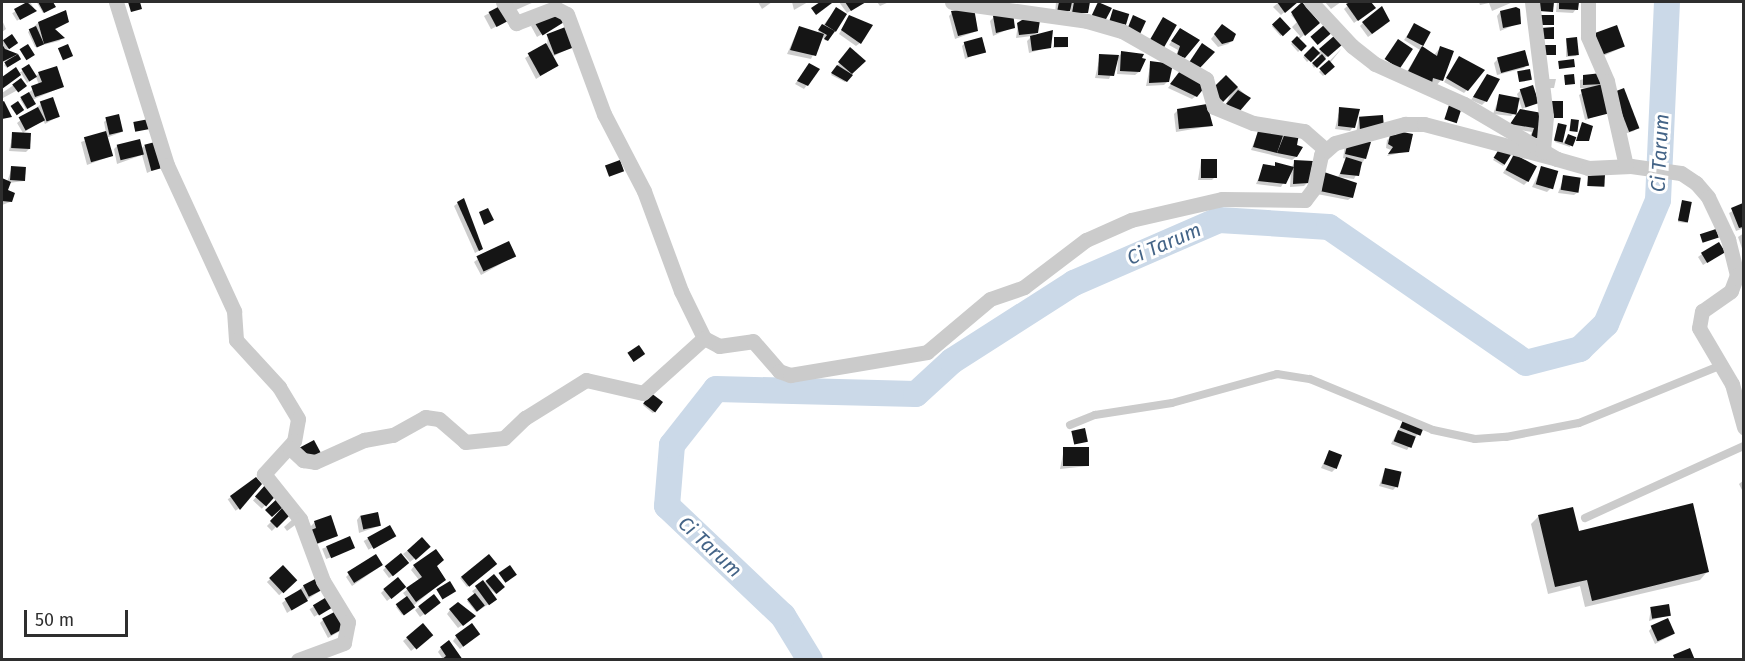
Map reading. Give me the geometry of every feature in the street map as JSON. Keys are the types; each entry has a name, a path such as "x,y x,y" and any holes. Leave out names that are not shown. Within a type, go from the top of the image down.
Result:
{"street":[{"path":"116,2 167,165 234,311 236,340 279,387 298,419 298,434 290,448 264,475 300,519 323,581 348,622 344,643 298,660"},
{"path":"503,2 516,23 555,8 567,14 604,114 644,191 681,291 704,338 719,346 753,341 777,369 790,375 920,354 941,343 990,299 1024,287 1100,232 1137,218 1192,209 1222,199 1307,199 1325,149 1335,143 1413,124 1444,128 1601,169 1628,166 1681,173 1708,197 1728,239 1743,292"},
{"path":"952,2 1087,21 1122,31 1206,79 1214,106 1253,123 1304,131 1325,149"},
{"path":"1311,2 1352,46 1375,64 1464,104 1550,155"},
{"path":"1532,2 1550,155"},
{"path":"1588,2 1588,37 1607,81 1628,166"},
{"path":"1737,275 1733,288 1707,306 1699,319 1702,336 1722,364 1736,395 1743,427"},
{"path":"290,448 303,460 315,462 364,440 393,435 425,417 439,419 465,442 504,438 525,418 586,381 643,393 704,338"}],"lane":[{"path":"1070,424 1095,415 1172,403 1277,374 1310,379 1433,430 1475,439 1506,438 1569,426 1722,364"},
{"path":"1585,518 1743,446"}],"building":[{"path":"27,2 37,11 20,20 14,9"},
{"path":"38,2 53,2 56,7 44,13"},
{"path":"128,2 140,2 142,9 131,12"},
{"path":"820,2 832,3 816,15 811,8"},
{"path":"845,2 866,2 851,11"},
{"path":"1059,2 1072,2 1070,11 1057,12"},
{"path":"1074,2 1090,2 1088,13 1072,13"},
{"path":"1098,2 1112,8 1105,21 1090,19"},
{"path":"1277,2 1298,2 1285,13"},
{"path":"1302,2 1320,23 1305,36 1291,12"},
{"path":"1371,2 1376,8 1358,21 1346,4"},
{"path":"1540,2 1554,2 1553,12 1539,11"},
{"path":"1559,2 1579,2 1578,10 1559,9"},
{"path":"500,6 508,21 497,27 489,12"},
{"path":"1382,6 1390,21 1372,34 1362,22"},
{"path":"836,7 847,14 836,32 825,25"},
{"path":"1516,7 1520,9 1521,24 1503,28 1500,11"},
{"path":"974,8 978,31 958,36 951,11"},
{"path":"1113,9 1129,14 1125,29 1108,24"},
{"path":"66,10 69,22 55,29 65,38 44,44 38,22"},
{"path":"555,10 563,23 543,35 535,23"},
{"path":"997,12 1013,13 1015,28 996,33 993,16"},
{"path":"849,15 873,25 861,44 841,30"},
{"path":"1133,15 1146,21 1140,34 1126,32"},
{"path":"1541,15 1554,15 1554,25 1541,25"},
{"path":"1163,17 1177,25 1163,48 1150,40"},
{"path":"1280,17 1291,29 1283,36 1272,25"},
{"path":"1022,20 1040,20 1038,33 1019,35 1017,23"},
{"path":"1414,23 1431,32 1423,46 1406,37"},
{"path":"822,24 835,31 828,41 824,39 827,35 818,30"},
{"path":"1222,24 1236,34 1233,41 1222,44 1214,34"},
{"path":"1324,25 1331,33 1318,45 1310,37"},
{"path":"1617,25 1625,47 1602,55 1594,33"},
{"path":"36,26 44,44 37,48 29,29"},
{"path":"568,26 576,47 554,55 547,34"},
{"path":"799,26 824,34 816,56 790,50"},
{"path":"1554,27 1554,39 1542,39 1541,28"},
{"path":"1180,28 1200,40 1185,58 1177,55 1180,46 1171,41"},
{"path":"1053,30 1051,48 1032,51 1030,36"},
{"path":"12,34 18,43 9,49 3,40"},
{"path":"1297,36 1307,46 1301,52 1291,42"},
{"path":"1334,36 1343,44 1328,57 1319,49"},
{"path":"982,37 986,52 968,57 964,42"},
{"path":"1054,37 1068,37 1068,47 1054,47"},
{"path":"1577,37 1579,55 1568,56 1566,38"},
{"path":"1398,39 1413,49 1400,69 1385,59"},
{"path":"546,43 559,66 540,76 528,53"},
{"path":"1202,43 1215,52 1198,70 1188,64"},
{"path":"2,44 5,49 18,54 2,62"},
{"path":"28,44 35,55 26,60 20,49"},
{"path":"68,44 73,56 63,60 58,48"},
{"path":"1543,45 1556,45 1556,55 1543,55"},
{"path":"1313,46 1320,53 1311,62 1304,55"},
{"path":"1422,46 1437,56 1440,46 1454,51 1443,81 1433,78 1432,83 1407,73"},
{"path":"850,47 866,61 852,74 838,62"},
{"path":"1525,50 1529,65 1501,73 1497,58"},
{"path":"1121,51 1144,54 1142,58 1146,59 1140,72 1120,71"},
{"path":"18,54 21,59 7,67 4,62"},
{"path":"1099,54 1119,55 1114,76 1098,75"},
{"path":"1322,54 1326,59 1317,68 1312,63"},
{"path":"1459,56 1485,70 1468,91 1446,78"},
{"path":"1574,59 1575,67 1559,69 1558,61"},
{"path":"1329,60 1335,67 1325,75 1319,69"},
{"path":"1150,61 1173,64 1169,82 1149,83"},
{"path":"809,63 820,69 808,86 797,81"},
{"path":"29,64 37,77 29,81 21,69"},
{"path":"837,65 853,75 847,82 831,73"},
{"path":"57,66 64,87 35,97 31,86 42,82 38,72"},
{"path":"16,67 21,75 2,89 2,77"},
{"path":"1183,67 1208,83 1197,97 1170,84"},
{"path":"1530,69 1532,80 1519,82 1517,71"},
{"path":"1602,73 1603,84 1583,85 1583,75"},
{"path":"1487,74 1500,79 1487,102 1473,97"},
{"path":"1574,74 1575,84 1565,85 1564,75"},
{"path":"1226,75 1238,87 1223,102 1211,90"},
{"path":"21,78 27,86 18,93 12,85"},
{"path":"1603,84 1610,113 1588,119 1581,90"},
{"path":"1533,85 1539,103 1526,107 1520,89"},
{"path":"1624,88 1639,128 1629,132 1614,92"},
{"path":"1238,90 1251,98 1239,112 1226,104"},
{"path":"29,92 36,104 27,109 20,97"},
{"path":"1499,94 1520,98 1516,115 1496,111"},
{"path":"53,97 60,117 47,121 40,102"},
{"path":"4,101 12,117 2,119 2,102"},
{"path":"18,101 24,110 17,115 11,106"},
{"path":"1549,101 1563,101 1563,118 1549,118"},
{"path":"1207,104 1213,126 1179,129 1177,109"},
{"path":"1449,105 1461,109 1457,123 1444,119"},
{"path":"38,107 45,120 26,131 19,117"},
{"path":"1339,107 1360,109 1355,128 1338,126"},
{"path":"1520,109 1542,113 1542,139 1531,137 1534,128 1510,124"},
{"path":"119,114 123,132 109,135 105,117"},
{"path":"1383,115 1384,129 1360,131 1359,117"},
{"path":"149,119 151,129 135,132 133,122"},
{"path":"1571,119 1579,120 1577,132 1570,131"},
{"path":"1582,122 1593,126 1589,141 1576,141"},
{"path":"1558,123 1567,125 1563,143 1554,141"},
{"path":"1285,130 1277,153 1253,147 1258,131"},
{"path":"106,131 113,156 91,162 84,137"},
{"path":"1397,131 1413,134 1409,152 1388,154 1393,147 1388,144 1390,135 1396,135"},
{"path":"12,132 31,133 30,149 11,148"},
{"path":"1285,133 1299,134 1297,145 1303,147 1297,157 1277,153"},
{"path":"1568,134 1576,137 1573,147 1564,143"},
{"path":"140,139 144,155 121,160 117,145"},
{"path":"1348,141 1371,142 1366,159 1345,154"},
{"path":"155,142 162,168 151,171 144,145"},
{"path":"1501,146 1512,153 1505,165 1494,158"},
{"path":"1514,154 1537,166 1529,182 1506,170"},
{"path":"1346,157 1362,162 1359,176 1340,174"},
{"path":"1201,159 1217,159 1217,178 1201,178"},
{"path":"620,160 624,171 609,177 605,165"},
{"path":"1294,160 1313,161 1309,183 1293,184"},
{"path":"1275,162 1294,167 1286,184 1258,181 1263,164 1275,166"},
{"path":"11,166 26,167 25,181 10,180"},
{"path":"1541,166 1558,171 1553,189 1536,184"},
{"path":"1324,172 1357,183 1353,198 1320,191"},
{"path":"1588,174 1605,175 1604,187 1587,186"},
{"path":"1563,175 1581,178 1578,193 1561,190"},
{"path":"2,178 11,182 8,190 15,193 12,202 2,201"},
{"path":"464,198 483,249 479,251 457,202"},
{"path":"1682,200 1692,202 1688,223 1678,221"},
{"path":"1743,203 1743,227 1739,228 1731,208"},
{"path":"488,208 494,220 484,225 479,212"},
{"path":"1716,229 1719,238 1703,243 1700,234"},
{"path":"509,241 516,256 484,272 476,256"},
{"path":"1719,242 1725,252 1707,263 1701,253"},
{"path":"639,345 645,354 634,362 627,353"},
{"path":"651,393 663,402 655,412 643,403"},
{"path":"1403,420 1423,428 1420,436 1400,427"},
{"path":"1085,428 1088,442 1074,445 1071,431"},
{"path":"1398,430 1416,437 1411,448 1394,441"},
{"path":"314,440 321,453 307,461 300,448"},
{"path":"1063,447 1089,447 1089,466 1063,466"},
{"path":"1329,450 1342,455 1337,469 1324,464"},
{"path":"1385,468 1402,472 1398,487 1381,484"},
{"path":"256,477 262,484 240,510 230,496"},
{"path":"267,483 278,493 266,506 255,496"},
{"path":"280,496 293,512 277,528 270,521 284,506 272,517 265,510"},
{"path":"1693,503 1709,572 1592,601 1587,580 1555,587 1538,515 1573,507 1579,531"},
{"path":"378,512 381,526 363,529 360,516"},
{"path":"331,515 338,536 316,544 311,530 316,528 314,521"},
{"path":"390,525 396,536 374,549 367,538"},
{"path":"350,536 355,548 331,558 326,546"},
{"path":"422,537 431,547 416,560 407,550"},
{"path":"436,549 444,560 437,566 446,580 416,602 406,588 422,577 413,565"},
{"path":"401,553 409,563 393,576 385,566"},
{"path":"376,554 383,565 354,583 347,572"},
{"path":"489,554 497,564 469,587 461,577"},
{"path":"283,565 297,580 283,593 269,578"},
{"path":"510,565 517,575 505,583 499,573"},
{"path":"494,574 505,587 497,594 486,581"},
{"path":"319,577 325,589 309,597 303,585"},
{"path":"398,577 406,587 391,599 383,589"},
{"path":"483,580 497,599 489,605 475,586"},
{"path":"450,581 456,591 442,600 436,589"},
{"path":"301,589 308,601 292,611 285,598"},
{"path":"475,593 485,606 477,612 467,599"},
{"path":"434,594 441,603 425,615 418,606"},
{"path":"330,595 336,605 319,616 313,605"},
{"path":"407,596 415,607 404,616 396,604"},
{"path":"458,602 476,616 463,626 449,609"},
{"path":"1669,604 1671,616 1652,619 1650,607"},
{"path":"338,610 347,627 331,635 322,618"},
{"path":"1668,618 1675,634 1658,641 1651,626"},
{"path":"423,623 433,635 416,649 406,637"},
{"path":"472,623 480,634 463,647 455,635"},
{"path":"449,640 463,660 441,660 446,656 440,647"},
{"path":"1690,648 1695,660 1675,660 1673,655"}],"waterway":[{"name":"Ci Tarum","path":"810,660 783,616 667,506 672,445 716,389 916,394 952,361 1074,283 1219,220 1329,227 1526,363 1580,349 1606,324 1658,200 1667,2"}]}
